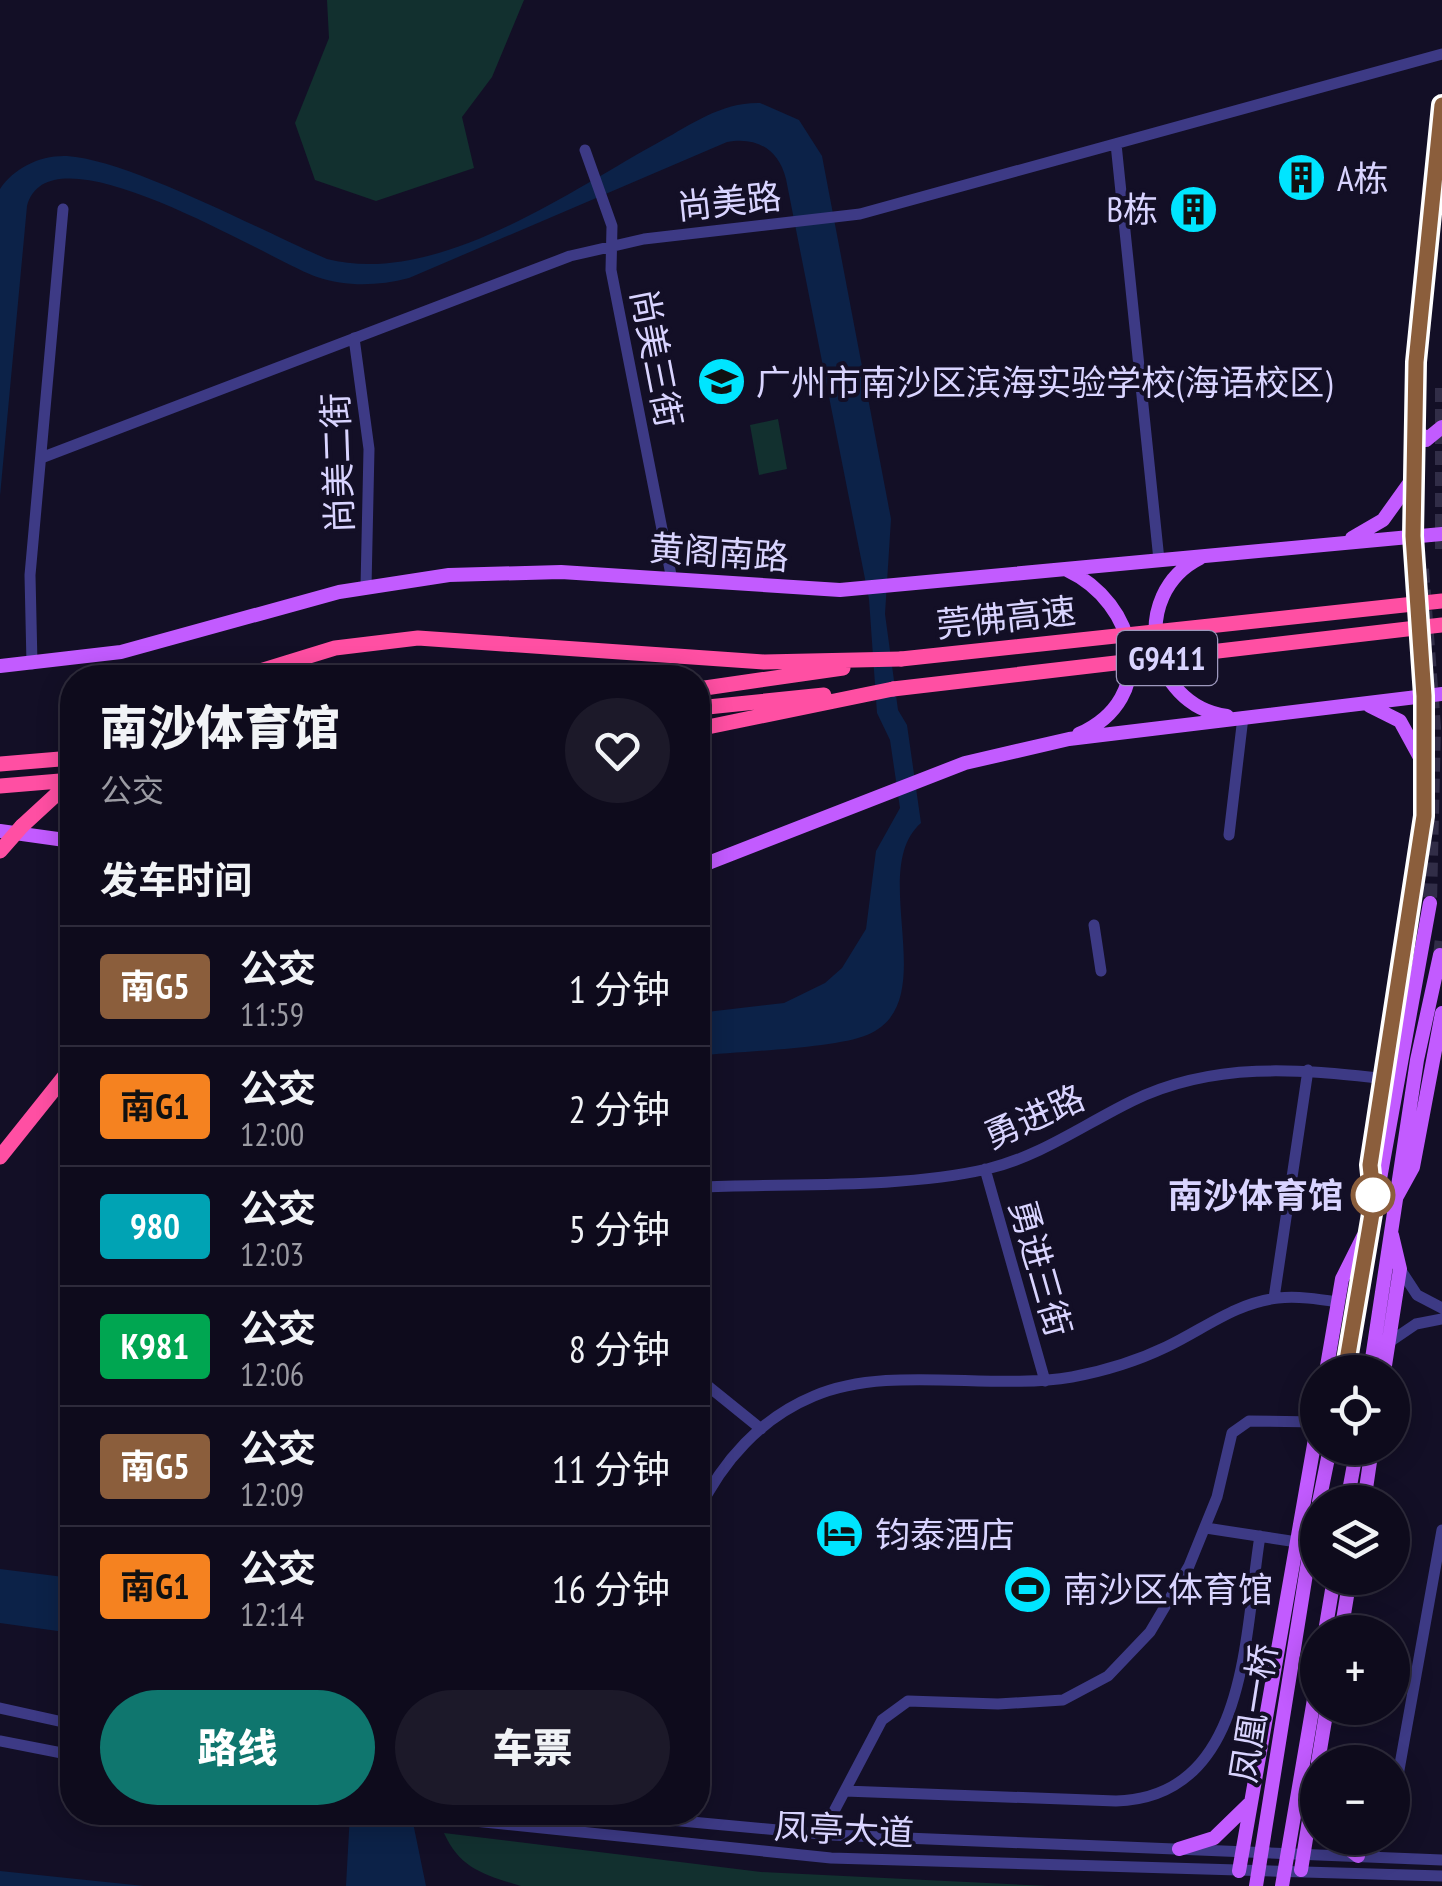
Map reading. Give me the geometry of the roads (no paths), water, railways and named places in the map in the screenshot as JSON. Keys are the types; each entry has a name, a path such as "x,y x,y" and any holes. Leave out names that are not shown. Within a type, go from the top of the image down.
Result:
{"highway":[{"name":"莞佛高速","path":"710,688 901,659 1442,601"},
{"name":"莞佛高速","path":"763,709 892,689 1442,626"},
{"path":"280,665 336,648 418,638 764,662 901,659"},
{"path":"710,708 763,709"},
{"path":"710,725 763,709"},
{"path":"0,764 60,759"},
{"path":"0,786 60,781"},
{"path":"0,851 60,792"},
{"path":"0,1157 60,1082"}],"main road":[{"path":"1374,1202 1370,1165 1386,1078 1426,770 1413,536 1414,425 1416,362 1442,105"},
{"path":"1414,425 1426,440 1442,427"},
{"path":"1341,543 1383,520 1413,477"},
{"name":"黄阁南路","path":"0,666 165,642 366,587 505,572 840,590 1442,534"},
{"path":"1205,556 1186,565 1161,599 1155,620 1159,662 1183,696 1221,716 1242,717"},
{"path":"1065,569 1102,590 1115,605 1125,623 1130,663 1126,683 1104,718 1069,738"},
{"path":"710,861 942,772 1069,738 1442,694"},
{"path":"1364,704 1400,721 1426,770"},
{"path":"0,831 60,838"},
{"path":"1348,1355 1430,903"},
{"path":"1372,1355 1392,1206 1440,955"},
{"path":"1392,1206 1413,1167 1442,1013"},
{"path":"1329,1355 1342,1279 1370,1223"},
{"path":"1386,1355 1400,1268 1389,1225"},
{"path":"1239,1871 1300,1560"},
{"name":"凤凰一桥","path":"1256,1886 1300,1567"},
{"name":"凤凰一桥","path":"1282,1886 1310,1725"},
{"path":"1179,1849 1197,1846 1229,1828 1252,1799"},
{"path":"1301,1862 1302,1855"}],"street":[{"name":"尚美路","path":"41,458 552,262 612,245 860,214 1442,54"},
{"path":"1116,144 1159,560"},
{"name":"尚美三街","path":"585,150 612,226 612,270 672,580"},
{"path":"32,664 30,586 63,209"},
{"name":"尚美二街","path":"354,338 369,449 366,587"},
{"path":"1229,835 1242,717"},
{"path":"1094,925 1101,971"},
{"path":"1274,1298 1308,1070"},
{"name":"勇进路","path":"710,1186 934,1177 985,1170 1043,1150 1136,1099 1220,1074 1308,1070 1386,1078"},
{"name":"勇进三街","path":"985,1170 1045,1381"},
{"path":"1400,1268 1417,1295 1442,1308"},
{"path":"710,1492 724,1468 760,1429 797,1404 860,1384 1045,1381 1136,1359 1234,1310 1274,1298 1338,1302"},
{"path":"1388,1343 1416,1324 1442,1319"},
{"path":"710,1388 760,1429"},
{"path":"822,1834 882,1720 894,1707 908,1701 998,1704 1063,1700 1108,1676 1131,1657 1165,1609 1206,1528 1228,1440 1238,1426 1249,1421 1300,1422"},
{"path":"1206,1528 1300,1544"},
{"path":"1404,1745 1442,1530"},
{"path":"845,1791 1116,1801 1142,1798 1175,1786 1209,1757 1227,1722 1260,1536"},
{"path":"1427,1615 1442,1615"},
{"path":"0,1708 60,1721"},
{"path":"0,1741 60,1754"},
{"name":"凤亭大道","path":"710,1821 822,1834 1242,1852 1301,1862"},
{"name":"凤亭大道","path":"538,1825 830,1858 1239,1871 1301,1862"},
{"path":"1301,1862 1362,1857 1442,1860"},
{"path":"1301,1862 1442,1876"}],"water":[{"path":"760,103 799,120 822,156 891,519 885,614 898,710 907,725 921,823 906,845 900,872 904,967 901,995 889,1019 867,1035 852,1040 710,1055 710,1012 784,1003 825,983 842,968 866,929 876,851 900,808 890,740 877,713 869,599 786,179 778,160 757,143 727,142 409,278 363,284 317,277 163,203 116,186 75,179 44,184 27,206 0,496 0,189 20,169 38,160 67,156 94,160 160,183 327,259 369,264 412,260 500,230 708,115"},
{"path":"0,1569 60,1576 60,1631 0,1623"},
{"path":"349,1825 413,1825 426,1886 346,1886"},
{"path":"0,1871 144,1886 0,1886"}],"tunnel":[{"path":"1442,388 1442,553"},
{"path":"1422,569 1434,727 1430,903"},
{"path":"1440,955 1442,938"}],"place":[{"name":"A栋","path":"1302,178"},
{"name":"B栋","path":"1193,209"},
{"name":"广州市南沙区滨海实验学校(海语校区)","path":"721,382"},
{"name":"南沙体育馆","path":"1373,1195"},
{"name":"钧泰酒店","path":"840,1534"},
{"name":"南沙区体育馆","path":"1028,1589"}]}
